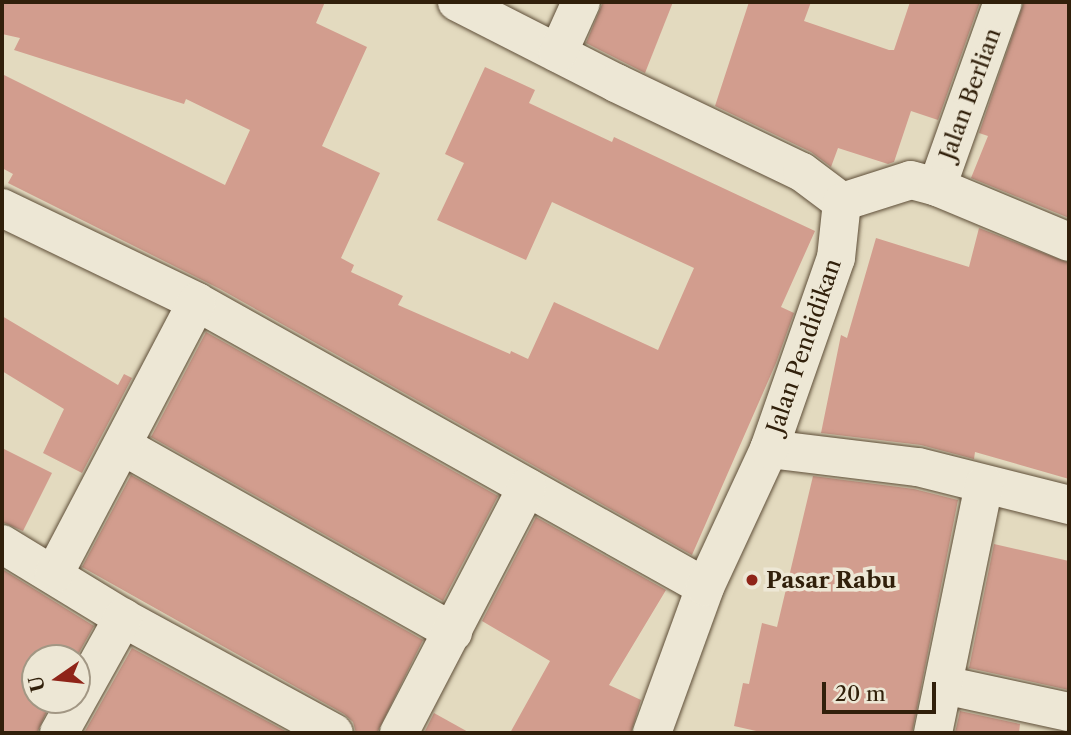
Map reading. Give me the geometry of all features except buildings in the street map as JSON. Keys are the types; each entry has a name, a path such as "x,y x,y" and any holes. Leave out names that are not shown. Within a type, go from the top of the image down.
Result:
{"street":[{"path":"457,2 802,173 842,202 911,180 937,187 1069,243"},
{"path":"558,53 581,2"},
{"name":"Jalan Berlian","path":"937,187 1003,2"},
{"name":"Jalan Pendidikan","path":"652,733 705,587 769,449 836,258 842,202"},
{"path":"2,208 197,302 705,587"},
{"path":"54,574 197,302"},
{"path":"123,446 453,632"},
{"path":"769,449 918,467 1069,505"},
{"path":"933,733 984,484"},
{"path":"398,733 527,487"},
{"path":"2,544 123,618 334,733"},
{"path":"59,733 123,618"},
{"path":"944,685 1069,712"}],"place":[{"name":"Pasar Rabu","path":"752,580"}]}
